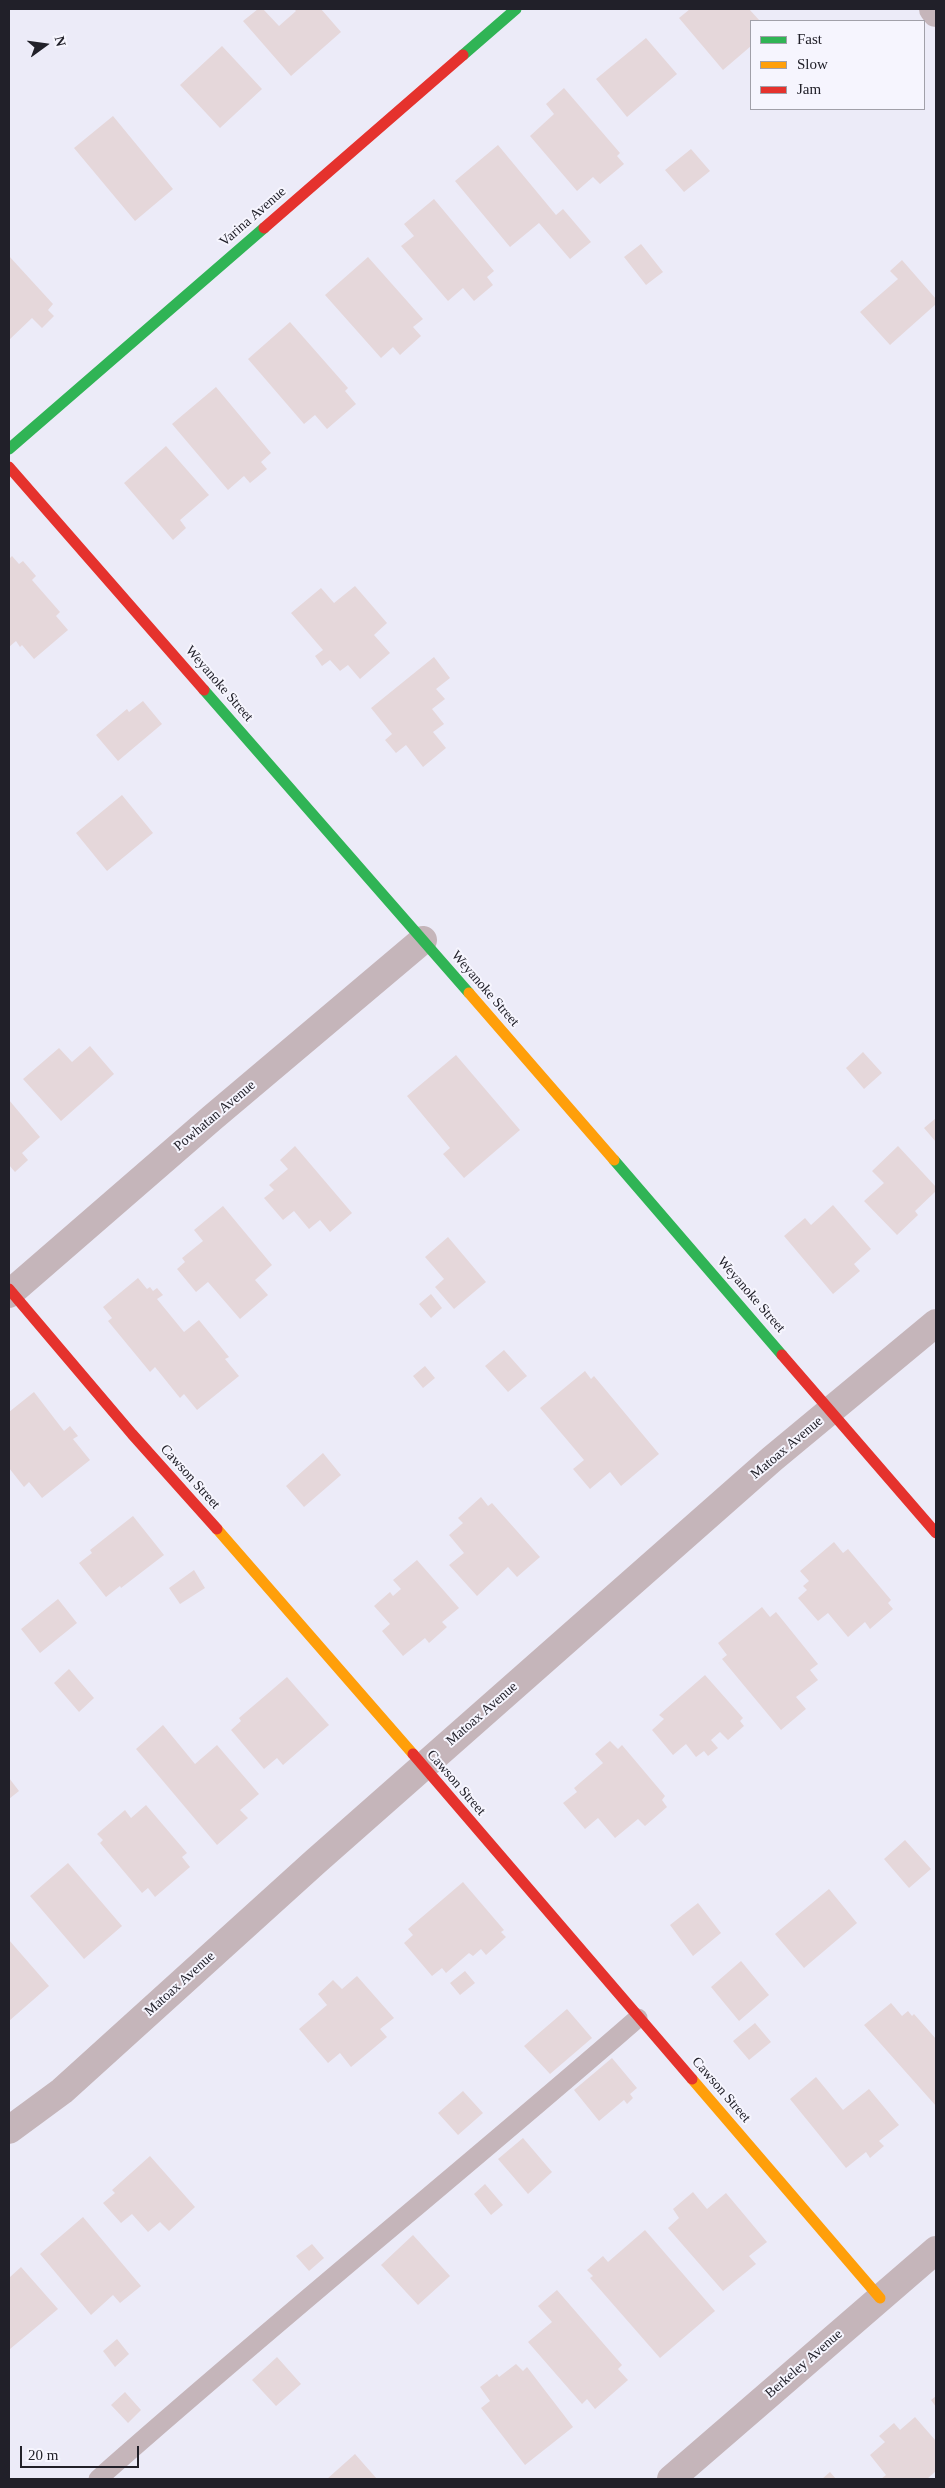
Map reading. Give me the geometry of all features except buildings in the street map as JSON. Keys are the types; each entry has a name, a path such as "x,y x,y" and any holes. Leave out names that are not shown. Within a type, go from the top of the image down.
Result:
{"street":[{"name":"Varina Avenue","path":"9,449 516,9"},
{"path":"933,9 936,13"},
{"name":"Weyanoke Street","path":"9,467 424,940 832,1410 936,1533"},
{"name":"Powhatan Avenue","path":"10,1292 212,1118 424,940"},
{"name":"Cawson Street","path":"10,1292 132,1434 291,1612 880,2298"},
{"name":"Matoax Avenue","path":"9,2130 62,2091 423,1767 764,1466 936,1323"},
{"name":"Berkeley Avenue","path":"671,2479 936,2250"}],"lane":[{"path":"98,2479 223,2368 541,2103 638,2018"}],"traffic: fast":[{"path":"463,55 516,9"},
{"path":"9,449 264,228"},
{"path":"204,690 469,993"},
{"path":"614,1160 782,1355"}],"traffic: slow":[{"path":"469,993 614,1160"},
{"path":"217,1529 413,1754"},
{"path":"692,2079 880,2298"}],"traffic: jam":[{"path":"264,228 463,55"},
{"path":"9,467 204,690"},
{"path":"9,1289 132,1434 217,1529"},
{"path":"782,1355 936,1533"},
{"path":"413,1754 692,2079"}]}
